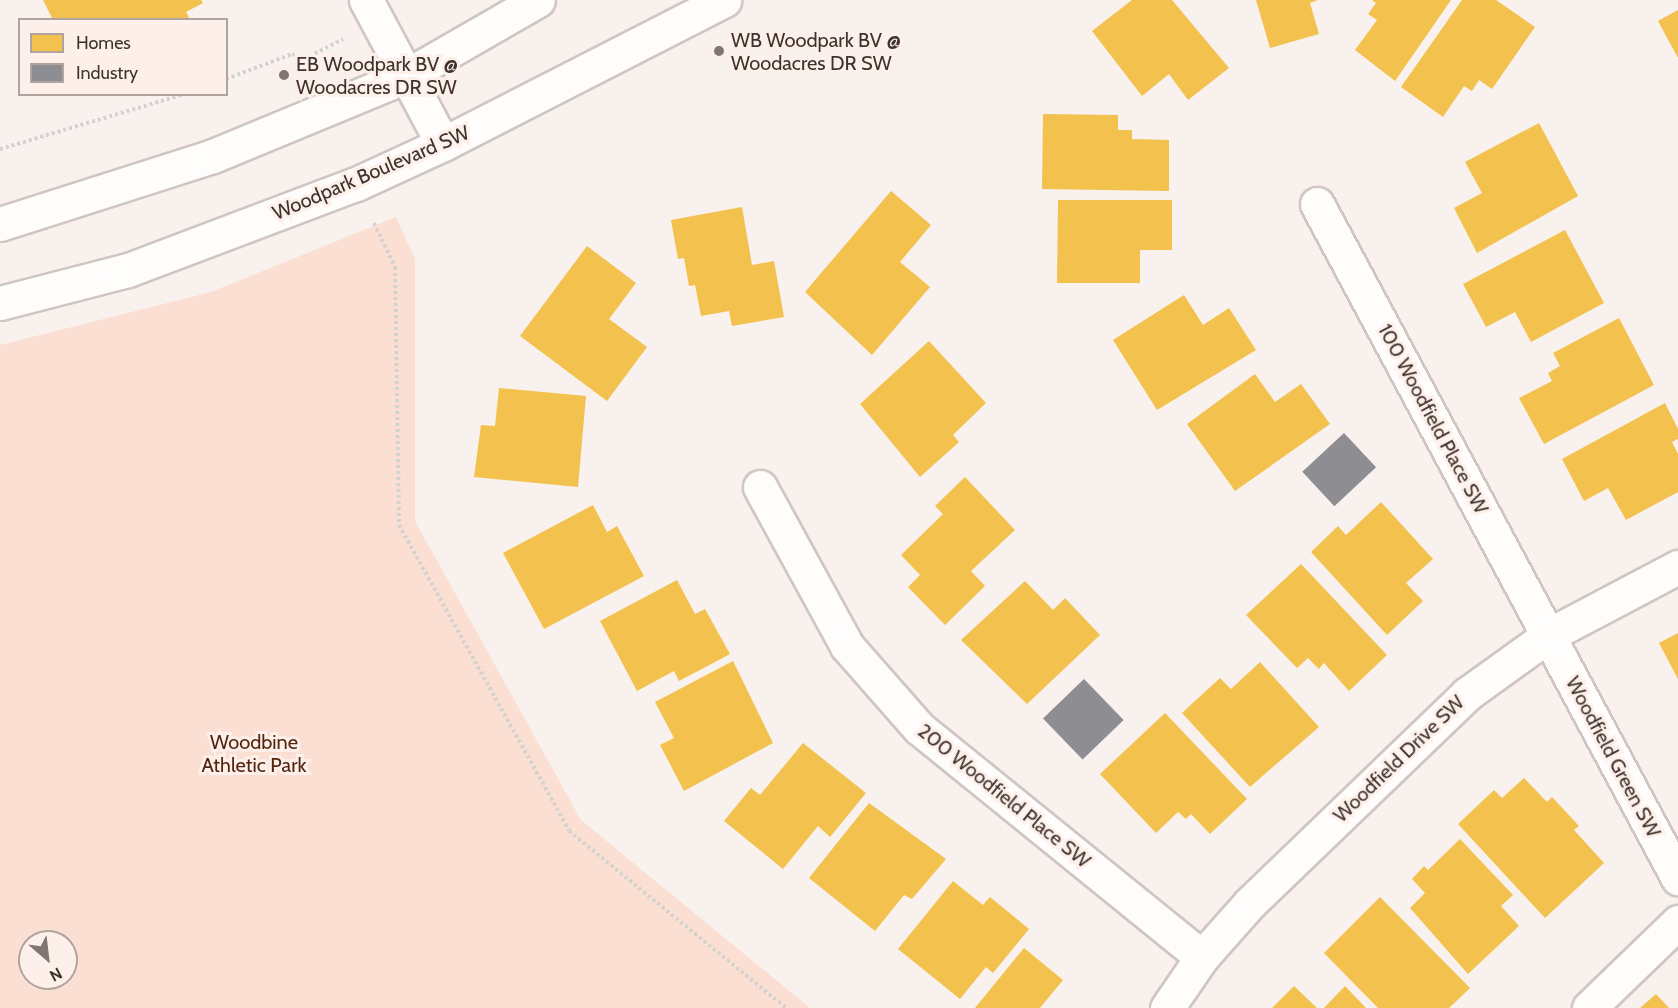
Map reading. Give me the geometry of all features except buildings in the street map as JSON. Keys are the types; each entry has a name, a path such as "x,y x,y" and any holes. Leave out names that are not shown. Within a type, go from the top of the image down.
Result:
{"street":[{"path":"0,224 213,156 406,76 538,0"},
{"name":"Woodpark Boulevard SW","path":"0,303 128,270 356,184 443,144 724,0"},
{"path":"371,11 443,144"},
{"name":"100 Woodfield Place SW","path":"1317,204 1549,635"},
{"name":"200 Woodfield Place SW","path":"760,487 847,646 919,728 1202,957"},
{"name":"Woodfield Drive SW","path":"1167,1008 1202,957 1250,903 1467,694 1549,635 1678,567"},
{"name":"Woodfield Green SW","path":"1549,635 1678,878"},
{"path":"1589,1008 1678,922"}],"path":[{"path":"228,78 292,54 304,59 371,11"},
{"path":"0,149 178,96"},
{"path":"374,222 395,267 399,525 570,831 786,1008"}],"green space":[{"name":"Woodbine Athletic Park","path":"396,217 415,259 415,521 581,820 810,1008 0,1008 0,345 211,292"}],"place":[{"name":"WB Woodpark BV @ Woodacres DR SW","path":"719,51"},
{"name":"EB Woodpark BV @ Woodacres DR SW","path":"284,75"}]}
